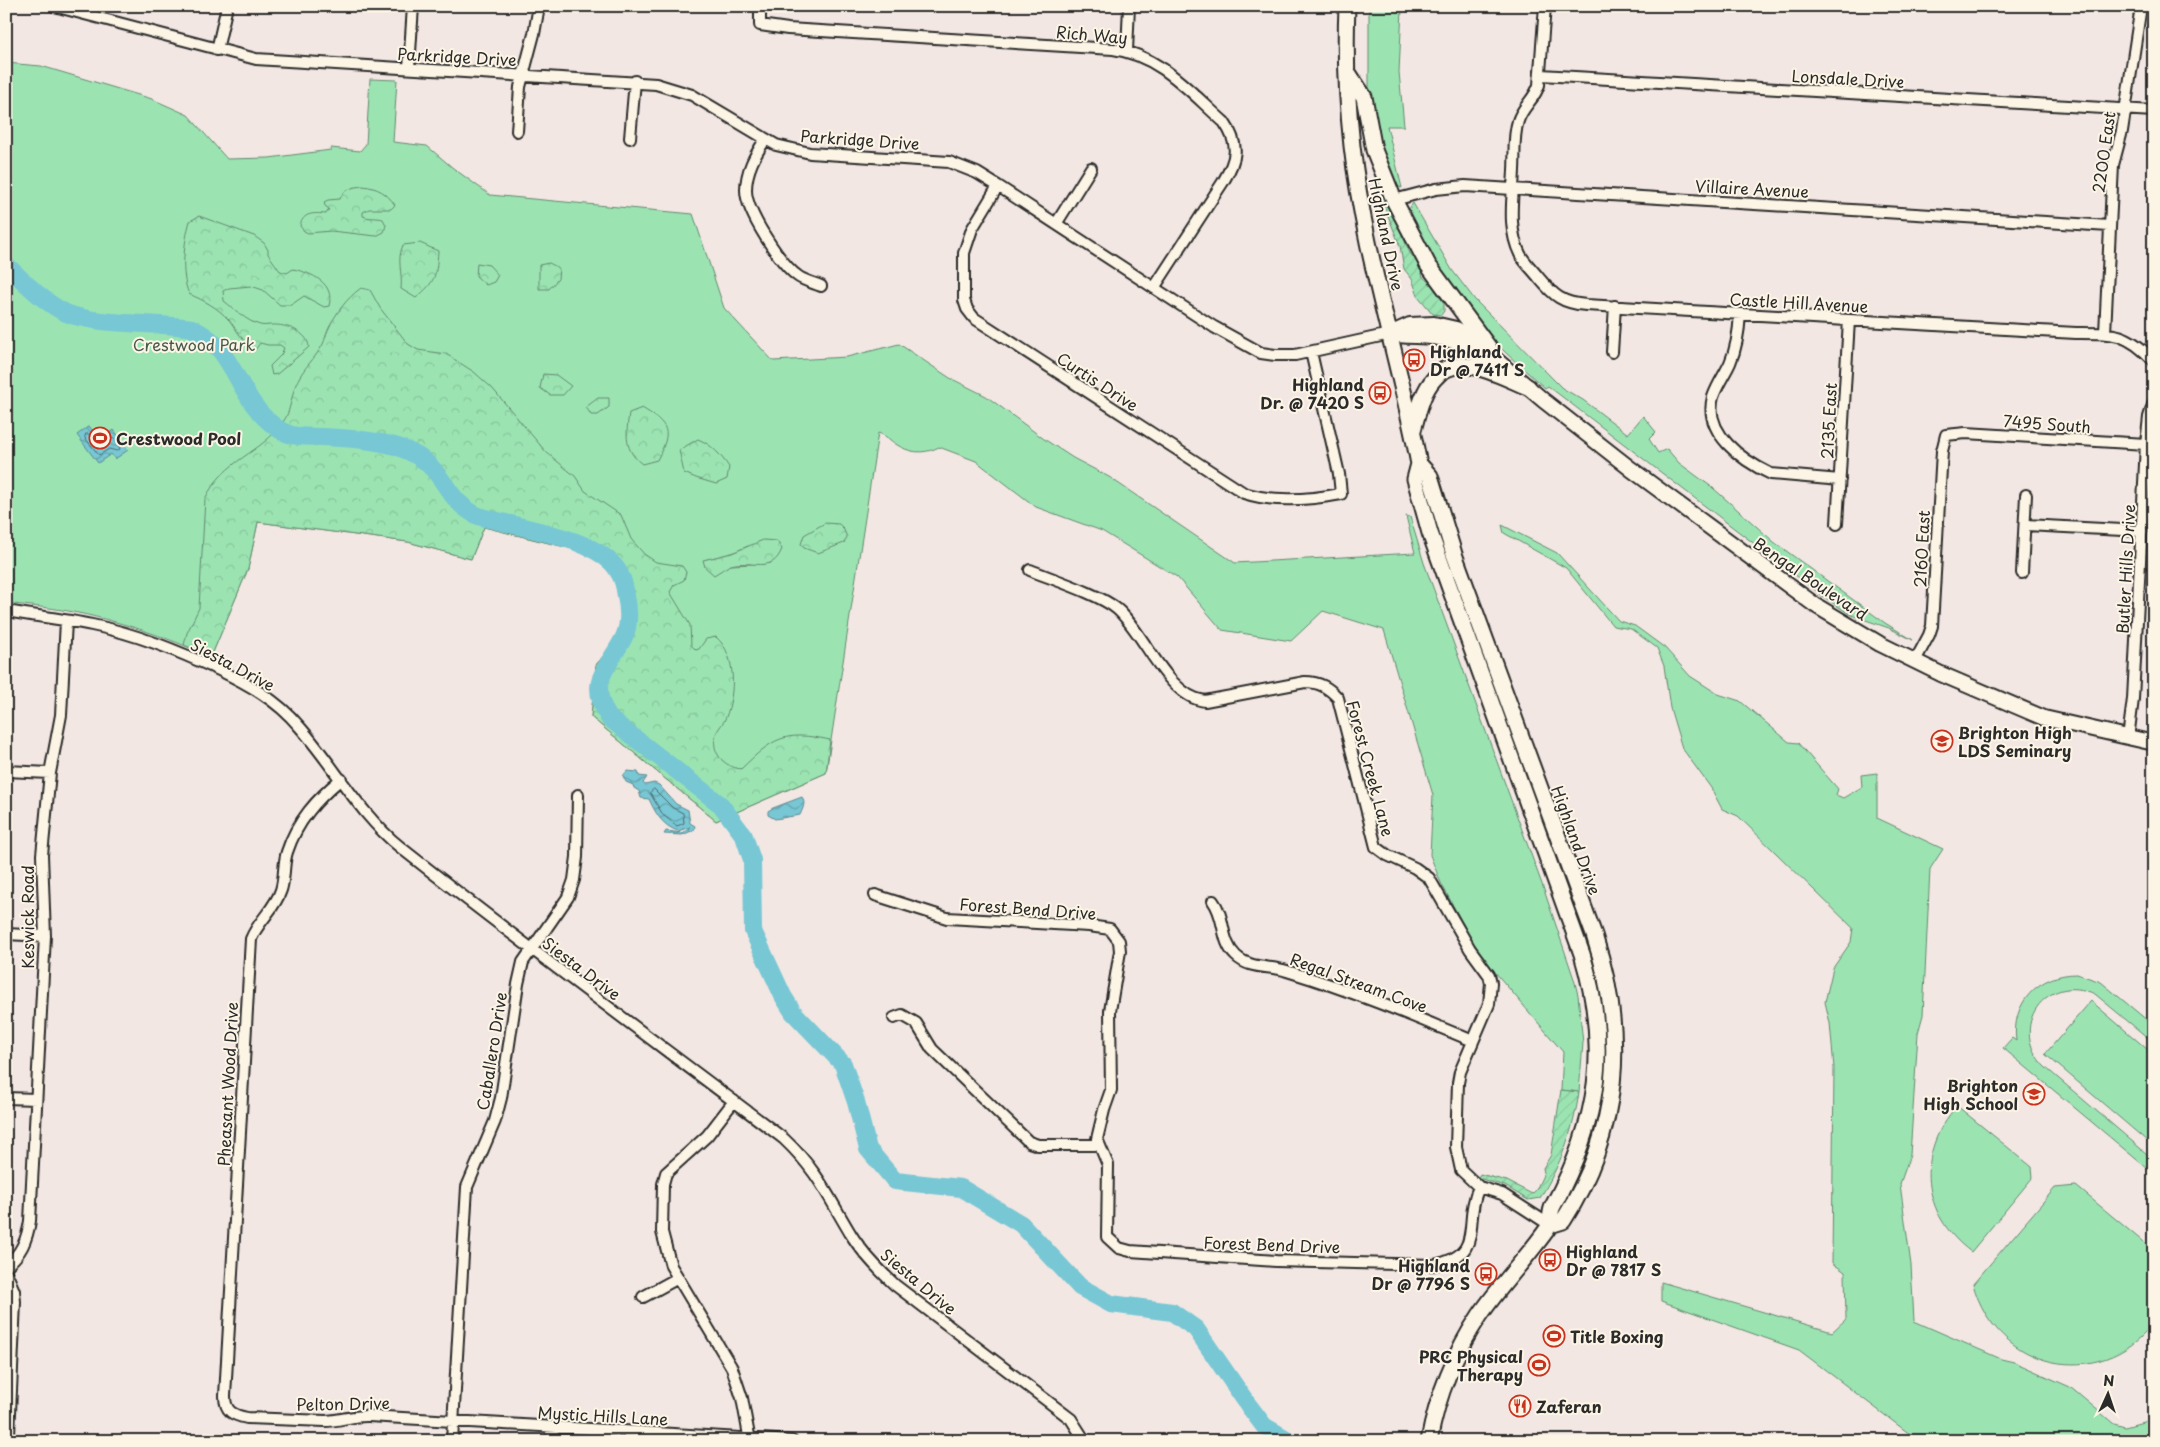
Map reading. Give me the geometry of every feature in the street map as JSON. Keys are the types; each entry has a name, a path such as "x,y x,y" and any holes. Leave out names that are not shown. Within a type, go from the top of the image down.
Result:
{"main road":[{"name":"Highland Drive","path":"1347,6 1347,70 1356,176 1419,464 1430,476 1454,554 1594,935 1610,997 1613,1019 1614,1064 1612,1084 1605,1126 1591,1169 1573,1206 1563,1221 1550,1225 1480,1314 1466,1338 1444,1388 1429,1441"},
{"path":"1347,70 1364,97 1374,150 1394,200 1428,265 1491,353"},
{"name":"Bengal Boulevard","path":"1390,334 1412,338 1449,340 1465,346 1483,357 1491,353 1528,387 1662,492 1815,605 1880,644 2044,718 2154,743"},
{"path":"1413,431 1424,397 1434,378 1447,368 1464,365 1482,368 1528,387"}],"street":[{"name":"Parkridge Drive","path":"54,6 256,59 635,81 656,84 692,95 765,140 791,150 810,153 950,162 977,173 1214,327 1261,353 1295,355 1390,334"},
{"path":"216,50 226,6"},
{"path":"409,68 413,6"},
{"path":"518,131 520,87 534,34 539,6"},
{"name":"Rich Way","path":"760,6 760,25 788,29 1127,50 1152,60 1165,68 1224,122 1231,132 1235,143 1235,156 1231,168 1154,288"},
{"path":"1127,50 1129,6"},
{"name":"Castle Hill Avenue","path":"1545,6 1541,75 1537,92 1522,111 1518,120 1512,211 1516,243 1520,255 1549,290 1560,299 1573,304 2076,333 2105,333 2130,339 2154,361"},
{"name":"2200 East","path":"2105,333 2113,165 2122,132 2141,6"},
{"name":"Lonsdale Drive","path":"1541,75 2154,111"},
{"path":"630,138 635,81"},
{"path":"765,140 750,166 747,178 747,201 750,212 787,265 800,277 821,286"},
{"path":"1056,224 1091,168"},
{"name":"Curtis Drive","path":"998,186 972,229 964,253 964,300 967,309 974,318 1244,493 1260,498 1279,500 1322,498 1341,494 1339,474 1311,352"},
{"name":"Villaire Avenue","path":"1394,200 1451,186 2109,226"},
{"path":"1612,352 1615,306"},
{"path":"1740,314 1735,351 1713,398 1713,420 1718,433 1727,444 1761,470 1771,474 1840,480"},
{"name":"2135 East","path":"1837,524 1849,320"},
{"name":"Butler Hills Drive","path":"2128,738 2133,699 2146,444 2149,417 2154,402"},
{"name":"7495 South","path":"1946,435 1966,433 2146,444"},
{"name":"2160 East","path":"1915,661 1929,636 1932,626 1942,451 1946,435"},
{"path":"2022,573 2026,494"},
{"path":"2025,525 2142,531"},
{"name":"Forest Creek Lane","path":"1030,570 1117,608 1164,670 1181,689 1198,700 1205,701 1305,682 1320,684 1334,692 1342,708 1376,847 1386,855 1415,868 1429,878 1491,983 1489,1004 1458,1083 1456,1147 1461,1170 1479,1187 1502,1194 1550,1225"},
{"name":"Siesta Drive","path":"6,611 90,624 155,642 198,660 255,689 277,705 296,723 374,821 397,844 784,1139 803,1157 829,1193 853,1236 878,1269 895,1285 1071,1419 1085,1441"},
{"name":"Keswick Road","path":"6,1266 14,1260 23,1247 28,1234 45,936 41,871 50,773 61,714 66,621"},
{"path":"6,771 50,773"},
{"name":"Pheasant Wood Drive","path":"234,1415 226,1408 224,1396 250,944 254,930 269,913 281,890 286,854 306,814 341,779"},
{"name":"Caballero Drive","path":"452,1441 467,1187 494,1121 501,1098 523,962 543,936 568,897 574,880 577,857 578,795"},
{"name":"Forest Bend Drive","path":"876,895 947,918 1021,924 1089,926 1110,929 1116,934 1120,951 1110,1011 1111,1090 1098,1129 1098,1146 1105,1154 1108,1165 1107,1237 1119,1248 1130,1251 1276,1261 1434,1265 1458,1257 1466,1248 1472,1229 1472,1206 1479,1187"},
{"name":"Regal Stream Cove","path":"1213,901 1220,910 1228,945 1236,956 1248,964 1284,970 1383,1003 1473,1041"},
{"path":"6,934 45,936"},
{"path":"894,1018 902,1015 916,1023 932,1049 1029,1142 1038,1145 1098,1146"},
{"path":"6,1098 36,1099"},
{"path":"734,1101 707,1136 669,1168 664,1178 662,1232 667,1255 678,1278 732,1368 742,1398 750,1440"},
{"path":"6,1272 14,1291 15,1302 9,1435"},
{"path":"643,1297 678,1278"},
{"name":"Pelton Drive","path":"234,1415 325,1421 336,1421 354,1415 454,1420"},
{"name":"Mystic Hills Lane","path":"454,1420 750,1440 792,1441"},
{"path":"549,1427 556,1441"}],"green space":[{"path":"1369,6 1392,6 1393,8 1402,9 1399,72 1404,126 1387,126 1402,188 1392,184 1384,161 1369,92"},
{"name":"Crestwood Park","path":"6,63 41,66 152,99 188,115 227,159 269,158 331,150 331,148 360,151 366,144 370,79 397,80 393,142 427,146 490,195 693,214 724,308 773,361 847,357 899,344 950,378 986,396 1044,439 1073,458 1109,477 1235,563 1415,553 1406,516 1410,517 1424,563 1543,887 1574,979 1578,995 1583,1043 1579,1092 1561,1090 1563,1052 1478,952 1441,883 1430,855 1433,795 1384,630 1323,611 1291,641 1222,630 1177,577 1102,531 1036,507 976,461 939,447 930,451 911,451 878,433 826,773 716,821 591,717 596,665 626,625 611,566 573,549 484,527 471,559 408,542 258,522 248,569 211,657 176,642 105,619 60,610 6,603","holes":["748,546 771,563 731,565 704,560 732,553"]},
{"path":"363,186 381,191 395,205 391,209 369,209 363,212 363,216 383,219 386,225 384,232 376,236 331,231 308,233 300,226 301,221 310,214 326,214 329,209 325,206 324,202 340,199 346,191"},
{"path":"1386,198 1410,253 1418,263 1423,277 1431,284 1444,303 1444,311 1441,315 1433,314 1418,296 1412,279 1404,269 1400,246 1383,203 1383,199"},
{"path":"1413,203 1452,270 1475,300 1562,388 1583,400 1628,434 1643,416 1656,432 1649,439 1658,453 1667,449 1679,463 1713,488 1774,542 1885,623 1913,640 1889,628 1851,615 1824,597 1548,386 1545,388 1483,330 1450,289 1410,219 1409,209"},
{"path":"199,216 254,236 264,243 268,254 280,271 287,273 293,269 307,273 320,280 329,291 329,306 324,307 304,296 291,305 280,305 263,290 251,286 229,288 223,291 224,301 250,321 262,325 284,326 301,333 305,337 309,347 277,374 272,375 270,366 281,355 284,348 280,345 260,343 255,350 244,341 220,311 189,294 184,268 186,238 190,221"},
{"path":"420,243 438,251 437,267 431,283 416,298 401,289 400,256 403,245"},
{"path":"477,263 489,265 498,275 494,282 486,285 476,276"},
{"path":"549,263 559,268 558,279 549,289 539,289 539,265"},
{"path":"361,288 370,290 380,308 408,344 418,350 446,354 474,372 492,388 546,452 575,476 585,491 621,515 631,539 644,554 656,562 682,566 686,572 684,580 674,585 670,592 690,625 691,645 696,650 699,649 706,639 716,637 728,654 731,664 732,686 729,708 717,732 715,741 715,747 720,758 729,765 741,769 762,750 780,739 801,736 814,737 830,740 826,773 716,821 591,717 596,665 626,625 611,566 573,549 484,527 471,559 408,542 258,522 248,569 211,657 184,645 187,633 199,608 205,499 222,474 264,442 286,418 295,387 300,377 320,349 338,312 346,301"},
{"path":"543,374 556,375 571,386 563,395 550,395 540,388"},
{"path":"598,398 609,398 609,407 598,415 591,415 586,407"},
{"path":"642,408 663,424 666,435 657,460 642,464 636,459 629,448 627,428 629,413"},
{"path":"698,439 712,447 726,462 729,467 727,479 716,484 684,473 679,450"},
{"path":"825,523 839,524 843,528 847,537 844,543 818,553 804,548 801,544 804,535"},
{"path":"1502,525 1557,553 1619,621 1635,626 1665,648 1690,676 1718,694 1740,701 1789,742 1798,743 1838,789 1836,795 1843,798 1862,787 1861,775 1877,773 1877,818 1943,849 1930,869 1923,1015 1918,1033 1910,1155 1900,1184 1911,1265 1914,1321 2070,1387 2114,1424 2125,1427 2154,1419 2154,1441 1919,1441 1799,1350 1661,1301 1661,1282 1832,1332 1846,1319 1845,1272 1832,1263 1834,1068 1830,1023 1825,1002 1833,968 1851,942 1853,928 1738,816 1722,809 1711,788 1682,748 1670,708 1664,666 1657,648 1631,629 1613,626 1566,568 1504,533"},
{"path":"763,540 777,541 782,549 773,562 767,564 731,565 714,575 705,567 703,560 732,553"},
{"path":"2077,974 2101,982 2154,1026 2154,1043 2095,994 2077,989 2061,990 2047,997 2037,1007 2031,1021 2029,1036 2034,1052 2045,1067 2154,1160 2154,1174 2003,1048 2012,1038 2016,1041 2018,1014 2030,993 2050,979 2063,975"},
{"path":"2091,1001 2154,1055 2154,1147 2045,1054"},
{"path":"1561,1090 1579,1092 1577,1106 1565,1147 1554,1173 1540,1198 1528,1200 1505,1186 1478,1178 1480,1174 1507,1181 1532,1194 1536,1190 1544,1173 1543,1168 1551,1155"},
{"path":"1957,1106 2032,1167 2033,1177 1971,1252 1954,1237 1942,1220 1934,1202 1930,1182 1930,1163 1934,1143 1943,1124"},
{"path":"2076,1186 2154,1251 2154,1323 2131,1345 2106,1358 2079,1364 2052,1362 2026,1352 2003,1336 1985,1313 1973,1284 2055,1188"}],"water":[{"path":"89,426 100,440 114,430 128,450 115,459 111,454 98,463 77,435"},
{"path":"627,771 638,772 639,776 647,777 643,783 645,785 654,783 659,785 676,804 688,810 690,823 695,826 694,830 682,835 664,834 666,831 683,833 690,827 678,831 663,822 649,799 641,798 639,791 633,785 626,782 623,776"},
{"path":"802,797 804,803 800,815 775,819 768,815 768,811 773,808"}],"waterway":[{"path":"6,265 42,298 66,313 110,322 192,328 211,341 222,353 255,407 273,425 285,433 363,440 401,448 427,463 455,499 476,515 565,538 582,544 609,561 618,571 622,580 627,601 628,617 624,637 606,667 599,685 602,705 609,718 721,805 744,836 752,860 753,931 783,996 793,1012 843,1064 856,1102 868,1149 895,1181 961,1188 1021,1224 1080,1287 1111,1304 1172,1312 1196,1329 1264,1426 1290,1441"}],"place":[{"name":"Highland Dr @ 7411 S","path":"1414,360"},
{"name":"Highland Dr. @ 7420 S","path":"1380,393"},
{"name":"Crestwood Pool","path":"100,438"},
{"name":"Brighton High LDS Seminary","path":"1942,741"},
{"name":"Brighton High School","path":"2034,1094"},
{"name":"Highland Dr @ 7817 S","path":"1550,1260"},
{"name":"Highland Dr @ 7796 S","path":"1486,1274"},
{"name":"Title Boxing","path":"1554,1336"},
{"name":"PRC Physical Therapy","path":"1539,1365"},
{"name":"Zaferan","path":"1520,1406"}]}
